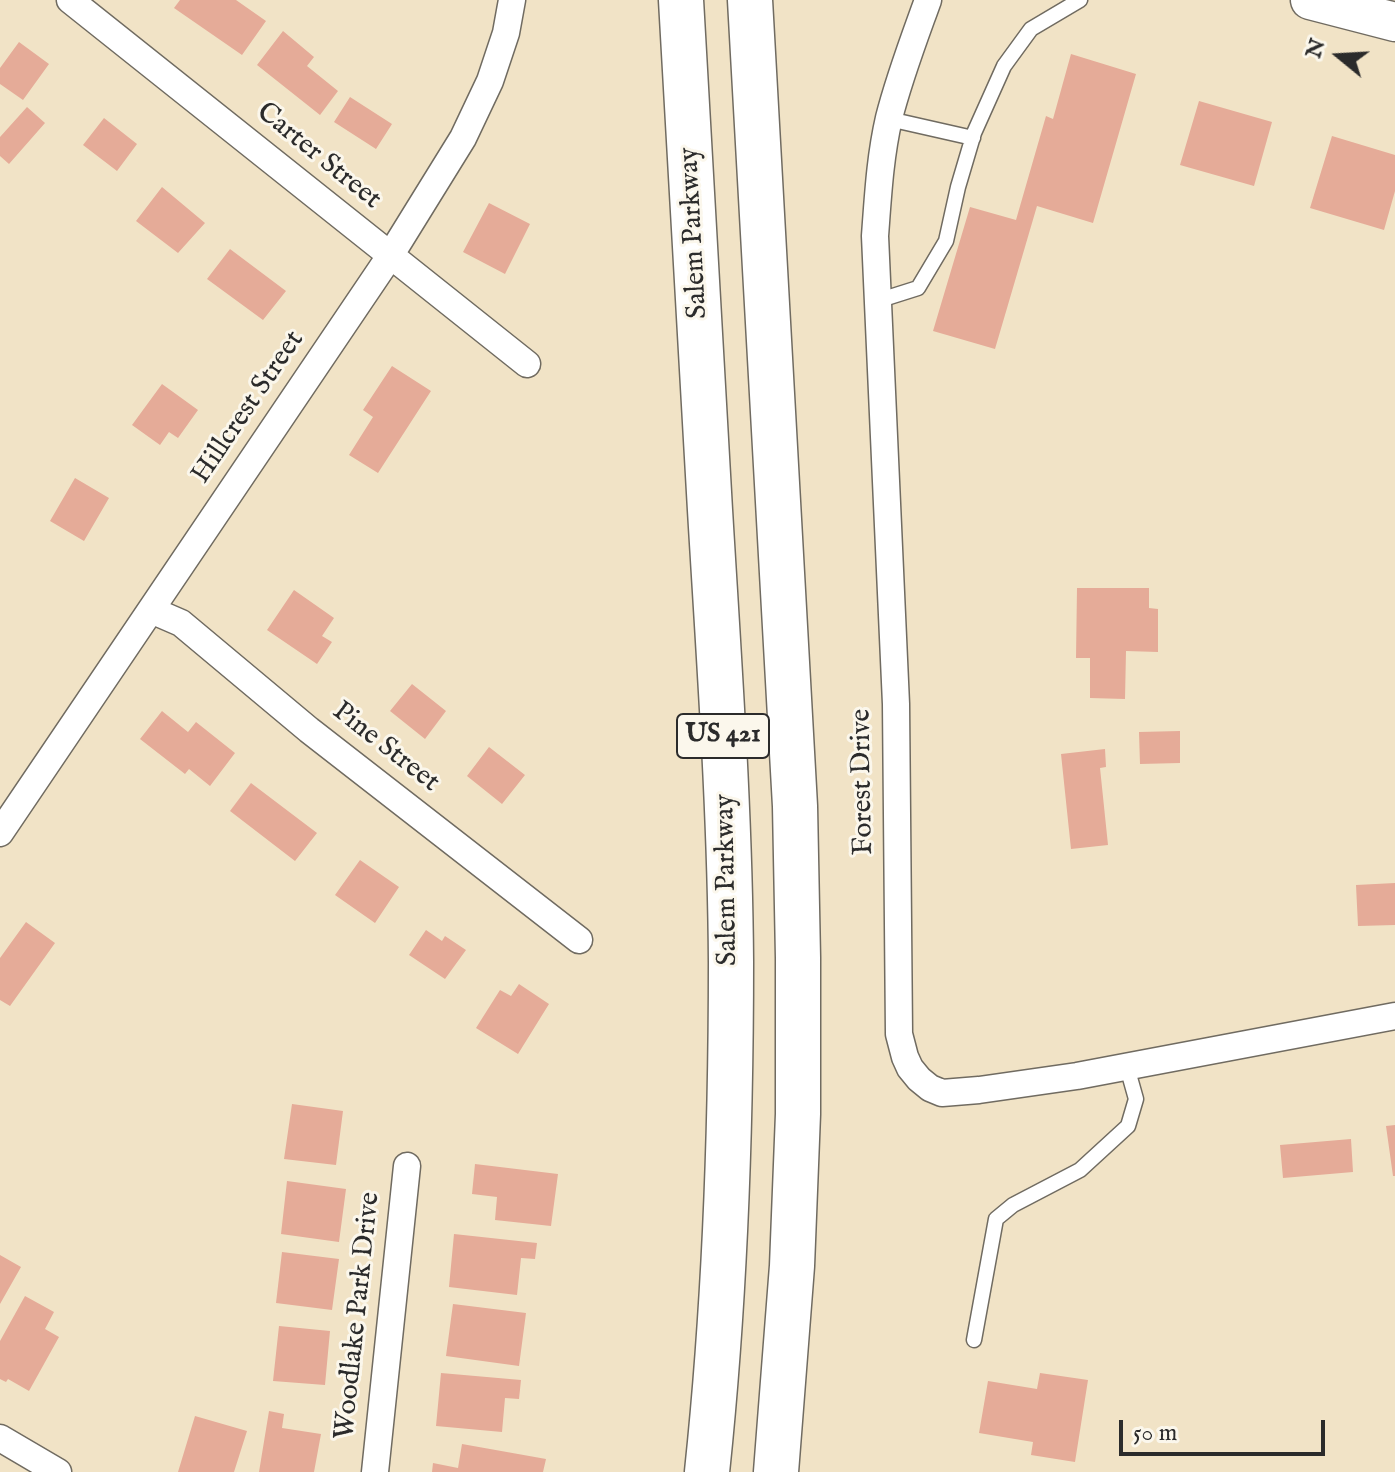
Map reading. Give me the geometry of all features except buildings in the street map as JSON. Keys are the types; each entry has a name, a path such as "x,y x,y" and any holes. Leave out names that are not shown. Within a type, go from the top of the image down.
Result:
{"highway":[{"name":"Salem Parkway","path":"681,0 727,808 731,959 730,1112 724,1262 707,1472"},
{"name":"US 421","path":"750,0 795,806 798,943 798,1114 776,1472"}],"main road":[{"path":"1310,0 1395,22"}],"street":[{"name":"Carter Street","path":"70,0 527,364"},
{"name":"Hillcrest Street","path":"0,833 390,256 463,138 490,81 506,33 512,0"},
{"name":"Forest Drive","path":"928,0 889,119 879,177 875,236 896,704 899,1034 910,1068 930,1088 942,1093 1127,1067 1395,1016"},
{"name":"Pine Street","path":"151,610 181,623 309,730 579,940"},
{"name":"Woodlake Park Drive","path":"375,1472 407,1166"},
{"path":"0,1438 58,1472"}],"lane":[{"path":"877,301 918,288 946,241 973,138 1004,66 1031,29 1080,0"},
{"path":"889,119 973,138"},
{"path":"974,1340 996,1219 1013,1205 1080,1170 1128,1126 1136,1099 1127,1067"}]}
